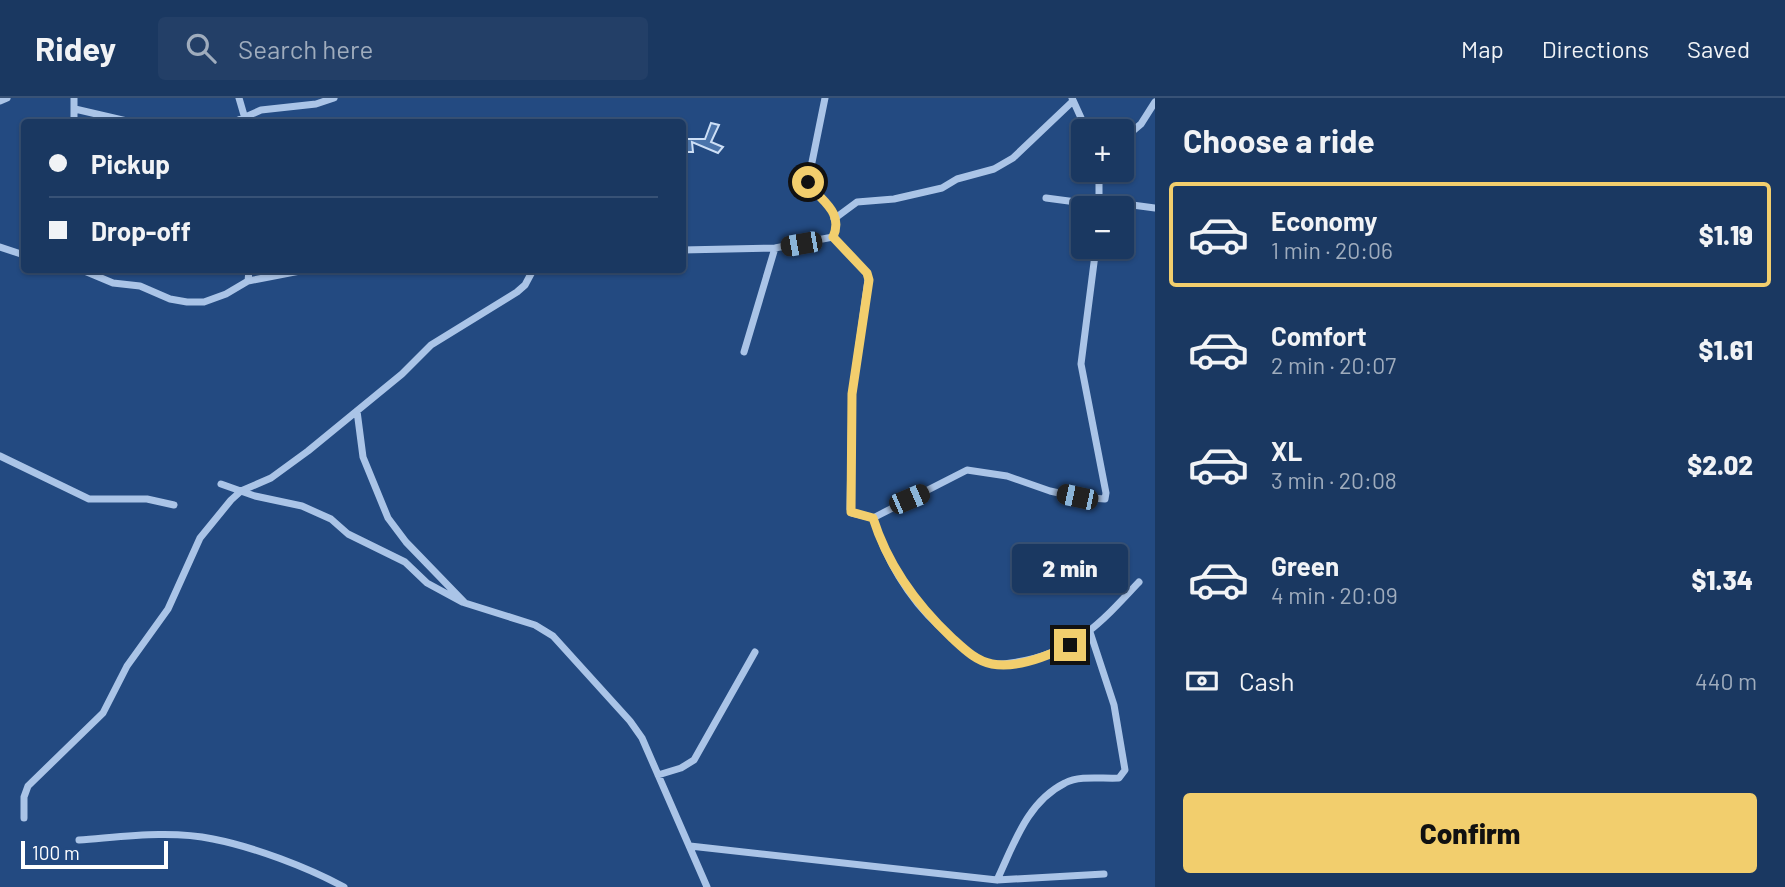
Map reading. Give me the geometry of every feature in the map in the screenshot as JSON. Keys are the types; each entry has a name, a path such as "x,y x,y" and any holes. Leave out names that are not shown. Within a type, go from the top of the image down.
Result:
{"street":[{"path":"0,101 8,98"},
{"path":"74,98 74,119"},
{"path":"239,98 245,119 270,108 316,104 334,98"},
{"path":"825,98 808,182 825,200 834,219 833,237"},
{"path":"834,219 857,202 894,199 942,188 957,179 994,170 1013,158 1073,99 1082,119"},
{"path":"1134,129 1155,102"},
{"path":"75,109 118,119"},
{"path":"1046,198 1071,202"},
{"path":"1134,205 1155,208"},
{"path":"686,250 775,248 833,237"},
{"path":"833,237 867,273 869,280 852,394 850,509 852,513 873,518 967,470 1007,476 1063,494 1105,499 1081,364 1094,259"},
{"path":"0,247 21,253"},
{"path":"744,352 775,248"},
{"path":"89,273 113,283 140,286 170,299 187,302 215,298 248,281 289,273"},
{"path":"248,281 249,273"},
{"path":"24,818 24,797 28,786 103,713 127,666 168,609 200,538 241,491 271,478 402,374 431,345 517,292 525,285 531,273"},
{"path":"357,411 363,457 388,519 406,542 465,603"},
{"path":"0,456 89,499 147,499 174,505"},
{"path":"221,484 302,506 331,519 348,534 404,562 447,596 535,625 553,636 630,720 642,738 707,887"},
{"path":"873,518 888,558 926,614 966,651 980,660 994,664 1045,657 1090,632 1139,582"},
{"path":"997,880 1024,822 1037,804 1066,782 1119,778 1125,770 1114,705 1090,632"},
{"path":"658,775 694,760 755,652"},
{"path":"79,840 177,835 212,839 273,857 344,887"},
{"path":"690,846 997,880 1104,874"}],"building":[{"path":"711,123 719,125 711,142 723,147 718,153 692,142 693,152 686,152 686,139 705,139"}],"route":[{"path":"808,182 830,207 835,224 833,237 862,267 869,280 852,394 851,512 873,518 888,558 926,614 966,651 980,660 994,664 1013,663 1045,657 1070,645"}]}
